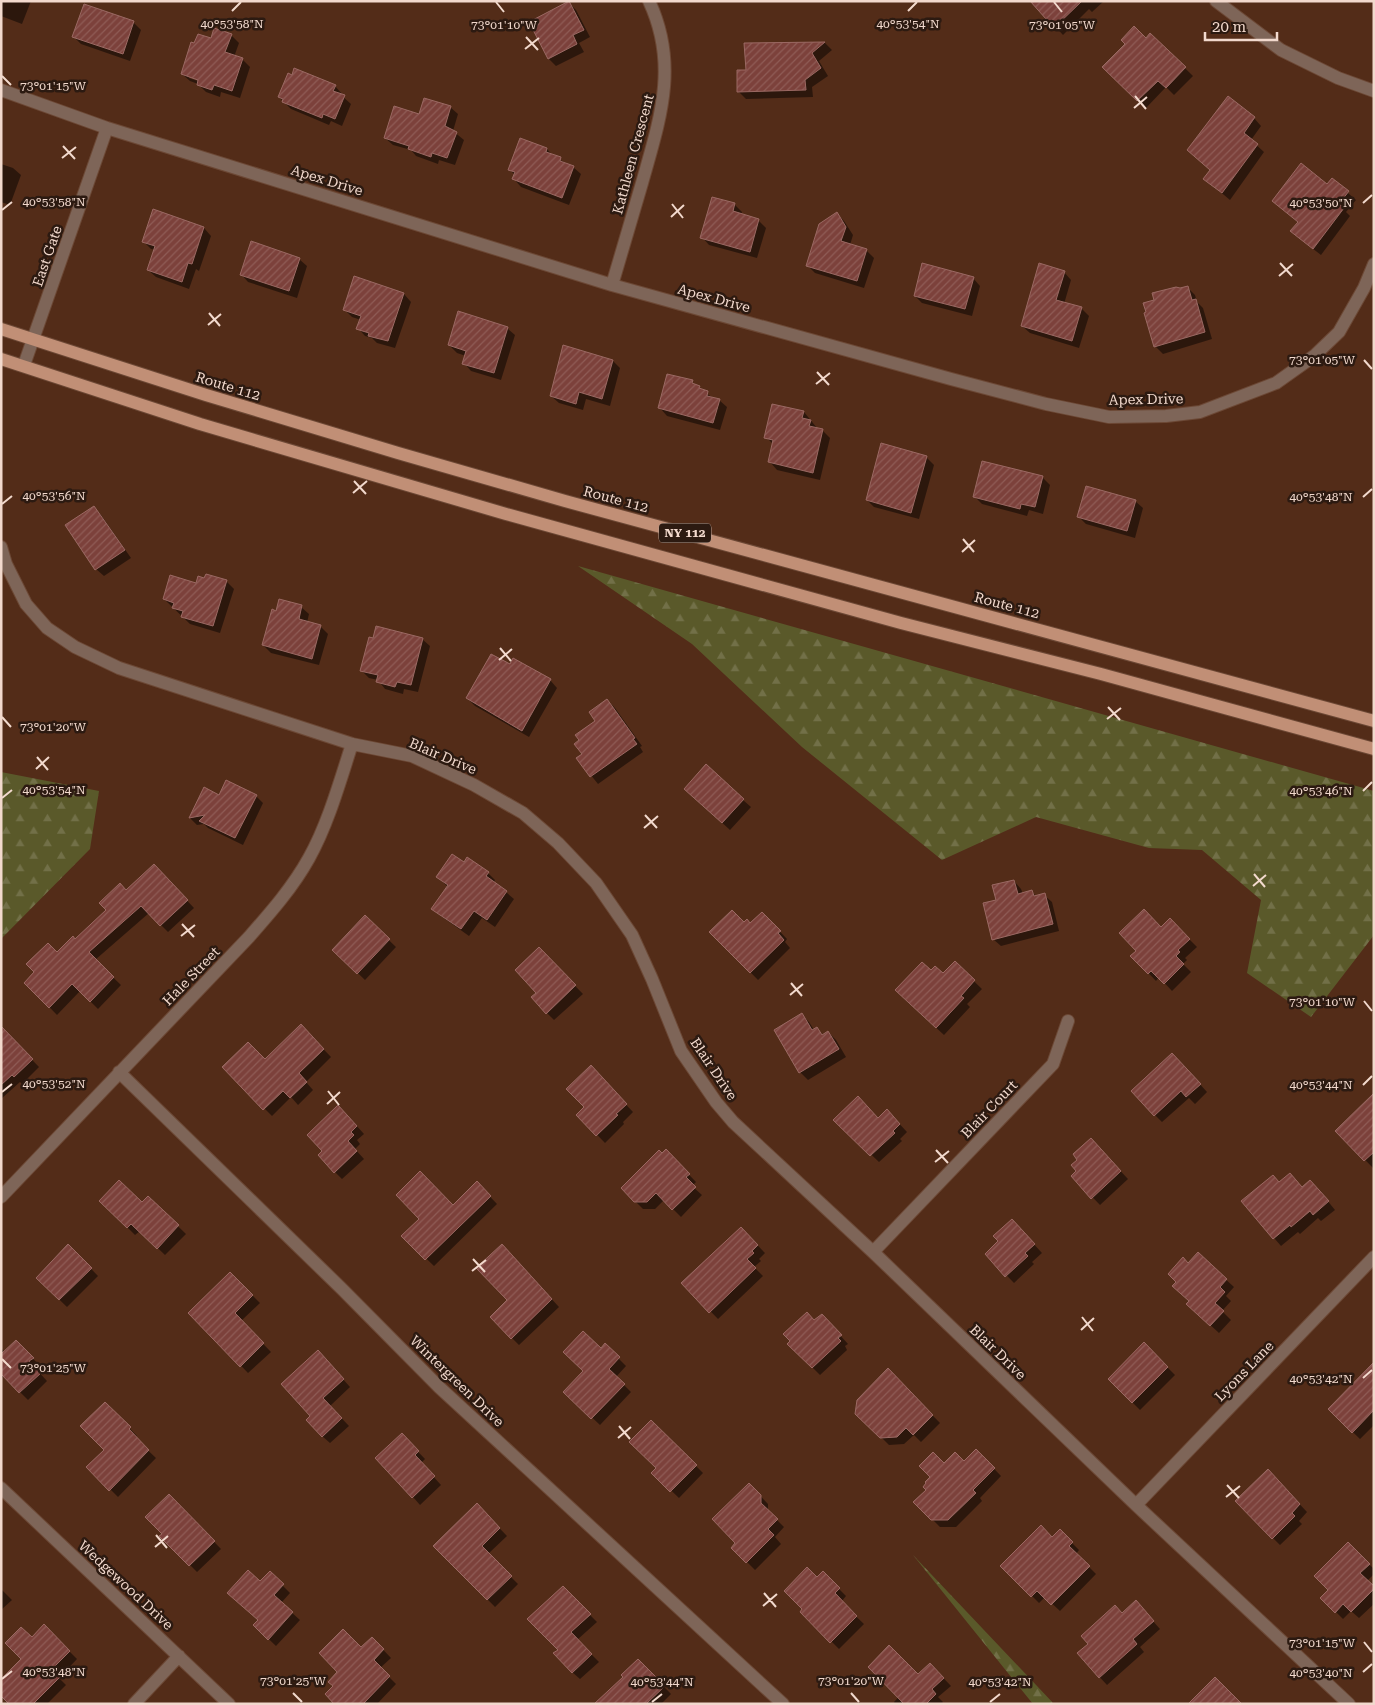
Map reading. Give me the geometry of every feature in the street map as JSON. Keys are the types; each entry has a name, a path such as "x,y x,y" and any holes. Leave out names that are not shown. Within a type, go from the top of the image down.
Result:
{"main road":[{"name":"Route 112","path":"1,329 34,338 206,396 565,501 1374,720"},
{"name":"NY 112","path":"1,359 200,424 506,514 901,623 1101,674 1374,749"}],"street":[{"name":"Kathleen Crescent","path":"612,285 656,133 665,92 665,58 655,14 649,1"},
{"path":"1216,1 1280,50 1338,78 1374,91"},
{"name":"Apex Drive","path":"1,90 107,128 612,285 1046,404 1109,417 1166,416 1200,412 1276,383 1314,356 1339,332 1364,288 1374,264"},
{"name":"East Gate","path":"24,365 107,128"},
{"name":"Blair Drive","path":"1,547 6,564 26,604 47,628 76,647 119,668 352,744 412,756 474,785 523,813 558,843 596,883 632,935 681,1051 716,1102 733,1122 873,1252 1136,1505 1349,1704"},
{"name":"Hale Street","path":"1,1197 249,937 280,901 310,858 330,810 352,744"},
{"name":"Blair Court","path":"873,1252 1054,1064 1068,1021"},
{"name":"Wintergreen Drive","path":"119,1072 439,1386 783,1704"},
{"name":"Lyons Lane","path":"1136,1505 1374,1257"},
{"name":"Wedgewood Drive","path":"1,1488 229,1704"},
{"path":"134,1704 179,1656"}],"green space":[{"path":"578,566 1374,791 1374,935 1311,1017 1247,973 1261,900 1202,850 1149,848 1036,817 942,860 802,747 692,644"},
{"path":"1,772 99,791 90,849 1,939"},
{"path":"913,1555 1054,1704 1033,1704"}],"building":[{"path":"569,1 584,30 573,35 577,44 548,59 529,22"},
{"path":"1030,1 1082,1 1054,28"},
{"path":"84,4 134,21 123,54 72,37"},
{"path":"1134,26 1146,38 1150,33 1186,67 1166,88 1158,81 1137,101 1102,67 1125,44 1121,40"},
{"path":"214,28 232,34 225,52 243,58 232,91 214,85 212,90 197,85 198,80 181,74 191,42 194,43 198,34 211,38"},
{"path":"825,42 812,53 821,68 805,80 806,90 737,92 737,70 746,70 744,43"},
{"path":"294,68 336,85 333,91 345,95 335,119 323,114 322,118 282,102 283,99 278,97 288,73 292,75"},
{"path":"1228,96 1255,117 1244,133 1258,144 1222,193 1203,179 1210,170 1187,150"},
{"path":"424,98 451,106 445,126 457,132 447,158 432,153 431,157 408,149 409,146 384,138 394,106 419,114"},
{"path":"520,138 547,148 546,152 561,157 560,161 574,166 562,198 512,179 515,172 508,170"},
{"path":"1301,163 1327,184 1332,178 1349,191 1339,204 1344,208 1313,249 1290,231 1298,222 1272,201"},
{"path":"712,197 735,203 733,211 759,219 750,252 700,238"},
{"path":"153,209 204,227 192,264 188,263 182,282 147,270 155,246 142,242"},
{"path":"837,212 846,227 841,241 867,249 857,281 806,266 819,224"},
{"path":"251,241 300,258 289,291 240,275"},
{"path":"922,263 974,277 965,309 914,296"},
{"path":"1039,263 1065,271 1056,300 1082,307 1072,341 1021,326"},
{"path":"354,276 404,293 388,341 368,336 369,333 356,329 361,316 343,310"},
{"path":"1188,286 1192,300 1196,299 1205,332 1154,347 1143,303 1154,300 1152,293"},
{"path":"458,311 508,327 494,373 462,364 466,351 448,345"},
{"path":"563,345 613,360 602,399 579,392 576,404 550,396"},
{"path":"667,374 693,380 692,383 708,391 707,396 720,399 713,423 658,408"},
{"path":"772,404 804,411 802,418 811,420 809,426 823,429 813,473 768,462 773,440 764,438"},
{"path":"881,443 927,456 911,513 866,500"},
{"path":"982,461 1043,476 1035,507 1021,504 1020,509 973,497"},
{"path":"1086,486 1136,500 1127,531 1077,517"},
{"path":"94,506 125,550 95,570 65,525"},
{"path":"206,574 227,580 213,626 181,617 183,611 172,608 174,603 163,599 170,575 196,583 198,576 204,578"},
{"path":"279,599 302,605 299,619 321,625 312,659 262,645 272,609 276,611"},
{"path":"376,626 423,638 411,685 397,682 395,687 376,682 378,675 360,671 369,637 373,638"},
{"path":"491,654 510,664 513,658 551,679 522,731 466,698"},
{"path":"607,699 635,738 633,739 637,744 590,777 576,758 582,754 574,744 579,740 575,735 595,721 589,712"},
{"path":"706,764 744,799 722,823 684,789"},
{"path":"226,780 257,795 235,838 199,821 205,815 189,818 204,787 219,795"},
{"path":"452,854 464,862 467,857 489,872 486,876 507,891 487,920 474,911 461,929 431,909 448,885 436,877"},
{"path":"154,864 188,900 160,926 141,906 89,952 114,977 90,1002 72,984 49,1008 24,983 34,972 26,964 48,943 57,952 73,936 75,939 106,910 99,903 120,883 126,890"},
{"path":"1014,880 1018,894 1032,890 1034,896 1045,893 1053,924 992,940 983,903 996,900 992,885"},
{"path":"1144,909 1161,927 1170,918 1190,939 1178,950 1180,952 1176,956 1184,964 1164,984 1151,971 1148,974 1130,956 1136,951 1119,933"},
{"path":"732,910 744,922 747,919 750,923 762,912 781,931 778,933 784,940 750,973 709,932"},
{"path":"365,915 390,939 357,974 332,950"},
{"path":"539,947 576,985 546,1014 531,997 536,993 515,970"},
{"path":"955,961 975,980 961,996 964,998 936,1028 895,990 922,962 931,970 935,966 943,973"},
{"path":"802,1013 812,1030 817,1027 822,1035 828,1031 839,1049 799,1073 774,1030"},
{"path":"301,1024 324,1049 299,1073 307,1082 290,1098 283,1091 263,1110 222,1067 248,1042 265,1059"},
{"path":"1,1026 33,1059 14,1077 12,1075 1,1085"},
{"path":"1172,1053 1201,1084 1186,1097 1181,1091 1154,1116 1131,1091"},
{"path":"591,1065 627,1104 596,1136 576,1115 584,1107 566,1089"},
{"path":"1374,1093 1374,1152 1364,1161 1335,1131"},
{"path":"858,1096 878,1118 887,1109 900,1124 893,1131 895,1133 870,1156 833,1120"},
{"path":"338,1105 357,1126 351,1132 354,1135 348,1141 357,1151 334,1173 318,1155 322,1151 307,1135"},
{"path":"1091,1138 1121,1171 1091,1199 1071,1176 1076,1171 1071,1165 1077,1160 1073,1154"},
{"path":"666,1149 690,1174 686,1177 696,1187 672,1210 656,1193 647,1202 634,1202 621,1188 659,1150 662,1153"},
{"path":"420,1171 453,1205 477,1181 491,1196 425,1260 401,1236 419,1219 396,1195"},
{"path":"1290,1173 1302,1187 1310,1180 1329,1201 1313,1215 1310,1211 1273,1239 1241,1201 1273,1175 1279,1182"},
{"path":"119,1180 142,1202 148,1196 179,1225 157,1249 131,1224 127,1228 99,1201"},
{"path":"1012,1219 1035,1244 1025,1253 1028,1256 1005,1277 985,1254 998,1241 993,1236"},
{"path":"741,1227 758,1245 752,1251 754,1253 747,1259 756,1268 709,1313 681,1283"},
{"path":"68,1244 92,1268 59,1300 36,1278"},
{"path":"502,1244 552,1299 511,1339 490,1317 507,1300 476,1268"},
{"path":"1198,1252 1227,1279 1220,1287 1225,1292 1215,1303 1224,1311 1210,1326 1186,1304 1189,1301 1172,1286 1176,1282 1168,1274 1183,1257 1188,1263"},
{"path":"230,1272 253,1295 235,1313 264,1343 240,1367 188,1313"},
{"path":"807,1312 814,1320 822,1314 842,1335 838,1338 841,1341 812,1368 787,1344 790,1341 783,1334"},
{"path":"583,1331 601,1348 605,1343 620,1357 609,1369 625,1384 591,1419 563,1392 583,1371 563,1352"},
{"path":"16,1340 34,1358 29,1361 41,1373 19,1393 1,1374 1,1354"},
{"path":"1144,1342 1168,1367 1132,1403 1108,1379"},
{"path":"318,1350 344,1379 323,1398 342,1418 322,1437 306,1420 310,1416 281,1384"},
{"path":"1374,1362 1374,1410 1352,1433 1328,1409"},
{"path":"888,1368 933,1415 913,1435 906,1428 897,1437 880,1438 855,1414 857,1400"},
{"path":"105,1402 131,1427 129,1429 149,1450 109,1491 86,1467 104,1450 80,1426"},
{"path":"651,1420 697,1465 670,1492 651,1473 656,1468 629,1442"},
{"path":"402,1433 419,1451 415,1455 435,1476 412,1498 375,1458"},
{"path":"976,1449 995,1468 973,1490 976,1493 948,1520 931,1520 913,1502 926,1490 923,1487 930,1477 919,1466 933,1452 944,1463 955,1452 964,1461"},
{"path":"1268,1469 1300,1504 1292,1513 1295,1516 1272,1539 1235,1501"},
{"path":"749,1483 761,1495 761,1503 778,1519 768,1529 774,1535 746,1563 731,1548 735,1543 712,1519"},
{"path":"169,1494 215,1541 189,1566 159,1536 162,1534 145,1517"},
{"path":"477,1503 500,1528 482,1546 512,1576 487,1600 433,1546"},
{"path":"1041,1525 1052,1537 1060,1529 1073,1542 1069,1546 1090,1566 1051,1605 1037,1591 1031,1597 1000,1566"},
{"path":"1348,1542 1370,1564 1360,1573 1374,1586 1374,1589 1351,1612 1343,1604 1335,1613 1320,1598 1328,1590 1314,1576"},
{"path":"807,1567 817,1577 823,1571 840,1588 835,1593 857,1616 830,1643 800,1612 802,1609 784,1591"},
{"path":"248,1570 260,1581 270,1571 284,1584 274,1595 293,1612 268,1640 253,1625 258,1620 227,1593"},
{"path":"563,1586 591,1614 571,1632 592,1654 572,1673 553,1653 558,1650 527,1619"},
{"path":"1136,1600 1154,1621 1133,1639 1137,1644 1099,1678 1077,1653 1088,1644 1081,1636 1115,1605 1122,1613"},
{"path":"44,1624 70,1651 52,1669 60,1677 33,1704 9,1704 1,1696 1,1679 21,1659 5,1643 21,1627 32,1637"},
{"path":"343,1629 361,1647 372,1637 384,1649 374,1660 390,1676 363,1704 334,1704 325,1694 333,1686 328,1682 337,1672 319,1653"},
{"path":"889,1645 918,1674 930,1663 944,1678 932,1689 936,1694 926,1704 904,1704 868,1667"},
{"path":"638,1659 665,1686 646,1704 594,1704 623,1677 621,1675"},
{"path":"1215,1677 1242,1704 1188,1704"}]}
